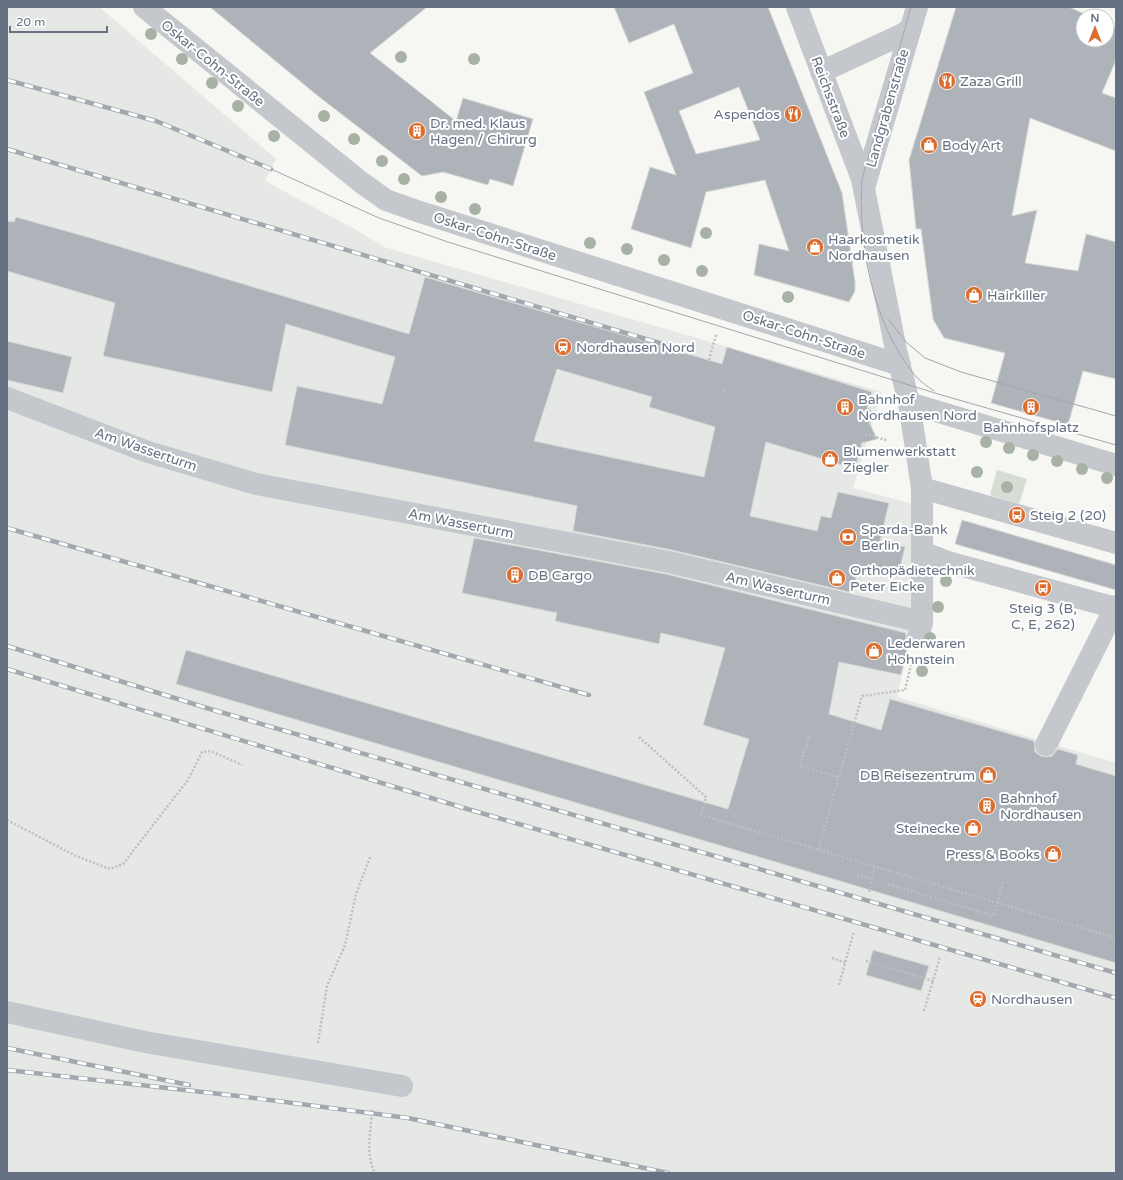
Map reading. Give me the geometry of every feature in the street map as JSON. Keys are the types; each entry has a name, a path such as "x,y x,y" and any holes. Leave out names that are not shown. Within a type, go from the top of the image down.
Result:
{"street":[{"name":"Oskar-Cohn-Straße","path":"144,7 362,183 386,200 417,212 900,365"},
{"name":"Reichsstraße","path":"797,7 864,188"},
{"name":"Landgrabenstraße","path":"864,188 917,7"},
{"name":"Landgrabenstraße","path":"821,72 903,34 910,28"},
{"path":"864,188 909,403 922,488 920,630"},
{"name":"Am Wasserturm","path":"7,398 148,452 256,484 669,562 920,630"},
{"path":"909,403 1116,465"},
{"path":"922,488 1116,544"},
{"path":"922,552 948,562 1116,608 1046,745"},
{"path":"7,1012 145,1042 402,1086"}],"path":[{"path":"865,434 872,436"},
{"path":"818,850 862,696 905,690 920,630"},
{"path":"809,736 800,766 838,777"},
{"path":"639,737 706,797 701,815 875,868 1116,938"},
{"path":"7,820 76,856 110,869 123,864 188,780 202,752 211,750 242,764"},
{"path":"312,1071 322,1027 327,986 346,945 356,894 371,855"},
{"path":"869,892 875,868"},
{"path":"857,875 872,880"},
{"path":"888,884 994,916 1003,882"},
{"path":"839,985 854,931"},
{"path":"924,1011 940,957"},
{"path":"832,958 846,963"},
{"path":"866,961 933,981"},
{"path":"372,1081 370,1151 372,1168 376,1173"}],"shaded area":[{"path":"7,7 99,7 276,159 265,181 358,231 384,247 882,392 853,488 913,504 911,637 897,697 1116,763 1116,1173 7,1173"},
{"path":"997,470 1027,479 1019,504 990,495"}],"building":[{"path":"210,7 427,7 370,53 456,121 463,98 533,119 513,186 490,179 488,185 443,172 422,176 318,96"},
{"path":"614,7 768,7 842,193 855,282 855,291 849,302 754,275 759,244 789,251 765,180 706,192 691,248 631,229 650,167 676,175 644,92 693,73 674,24 629,43","holes":["739,87 760,140 696,154 679,111"]},
{"path":"956,7 1069,7 1075,10 1075,48 1115,48 1116,28 1116,60 1102,93 1116,98 1116,151 1030,118 1012,216 1037,210 1025,263 1078,271 1086,234 1116,242 1116,379 1083,371 1068,425 991,403 1005,353 944,338 933,319 921,229 916,229 909,160"},
{"path":"16,217 91,238 409,334 425,277 722,364 727,347 872,392 867,408 872,411 869,422 877,439 862,443 855,469 766,442 750,516 817,531 821,516 831,518 838,492 889,503 880,541 905,547 898,576 858,567 853,593 672,550 573,531 577,506 285,445 297,386 382,404 395,357 286,324 272,392 103,356 115,303 7,271 7,221 14,222","holes":["557,369 652,397 649,407 715,427 704,477 534,441"]},
{"path":"7,341 72,357 63,393 7,380"},
{"path":"962,520 1116,565 1116,590 955,544"},
{"path":"474,538 666,574 906,633 906,641 908,645 901,675 839,662 829,714 881,730 890,699 1034,741 1035,752 1041,756 1052,756 1058,749 1078,755 1076,764 1116,776 1116,963 176,684 186,650 728,809 749,739 703,725 725,648 661,633 659,644 555,621 557,613 462,593"},
{"path":"873,950 929,966 921,991 866,975"}],"tram line":[{"path":"911,7 862,179 861,204 866,255 871,281 887,330 913,373 934,391"},
{"path":"271,169 379,218 448,242 938,394 1116,445"},
{"path":"888,319 906,342 925,358 961,372 1116,416"}],"railway":[{"path":"7,80 156,121 271,169"},
{"path":"7,149 666,345"},
{"path":"7,528 589,695"},
{"path":"7,646 210,709 1116,973"},
{"path":"7,669 464,808 1116,998"},
{"path":"7,1048 189,1085"},
{"path":"7,1070 238,1096 408,1118 668,1173"}],"place":[{"name":"Zaza Grill","path":"947,81"},
{"name":"Aspendos","path":"793,114"},
{"name":"Dr. med. Klaus Hagen / Chirurg","path":"417,131"},
{"name":"Body Art","path":"929,145"},
{"name":"Haarkosmetik Nordhausen","path":"815,247"},
{"name":"Hairkiller","path":"974,295"},
{"name":"Nordhausen Nord","path":"563,347"},
{"name":"Bahnhof Nordhausen Nord","path":"845,407"},
{"name":"Bahnhofsplatz","path":"1031,407"},
{"name":"Blumenwerkstatt Ziegler","path":"830,459"},
{"name":"Steig 2 (20)","path":"1017,515"},
{"name":"Sparda-Bank Berlin","path":"848,537"},
{"name":"DB Cargo","path":"515,575"},
{"name":"Orthopädietechnik Peter Eicke","path":"837,578"},
{"name":"Steig 3 (B, C, E, 262)","path":"1043,588"},
{"name":"Lederwaren Hohnstein","path":"874,651"},
{"name":"DB Reisezentrum","path":"988,775"},
{"name":"Bahnhof Nordhausen","path":"987,806"},
{"name":"Steinecke","path":"973,828"},
{"name":"Press & Books","path":"1053,854"},
{"name":"Nordhausen","path":"978,999"}]}
